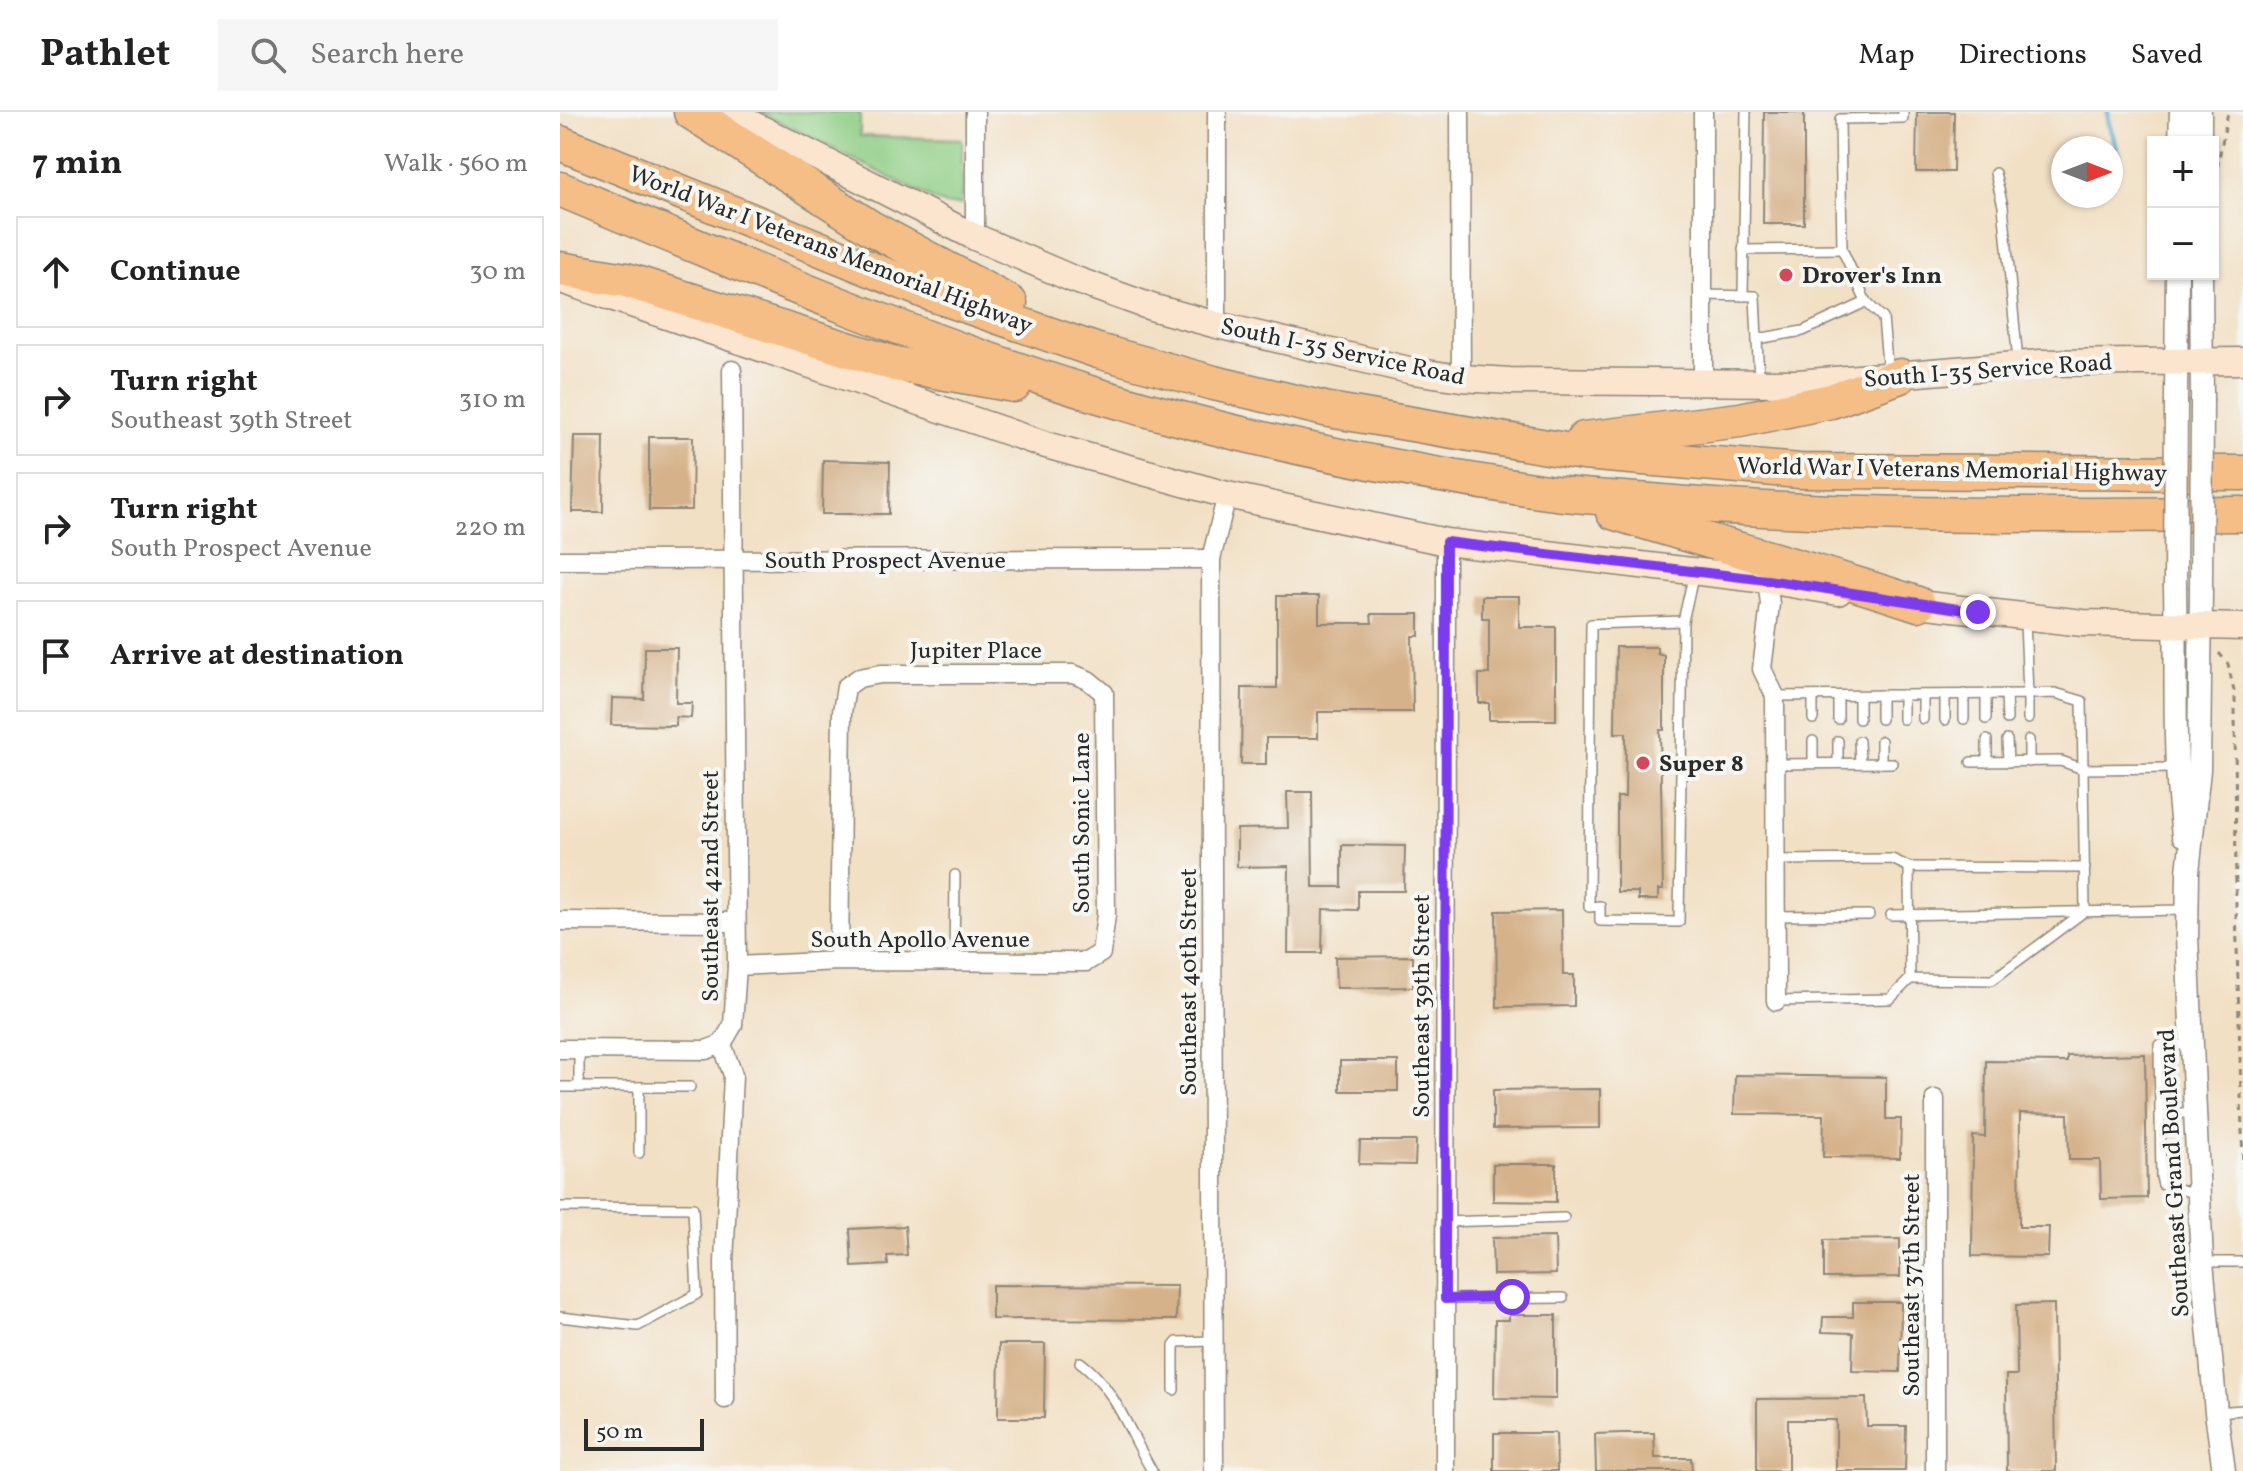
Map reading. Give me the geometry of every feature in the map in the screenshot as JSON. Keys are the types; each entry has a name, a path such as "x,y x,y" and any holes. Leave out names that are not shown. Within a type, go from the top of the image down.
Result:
{"highway":[{"path":"691,112 871,228 1098,351"},
{"name":"World War I Veterans Memorial Highway","path":"560,143 932,294 1098,351 1329,410 1599,455 1800,471 2243,473"},
{"name":"World War I Veterans Memorial Highway","path":"560,189 939,341 1137,406 1382,464 1552,492 1712,507 1842,513 2243,514"},
{"path":"560,269 626,280 895,364 1137,406"},
{"path":"1529,445 1740,420 1831,401 1894,377"},
{"path":"1552,492 1918,604"}],"main road":[{"name":"South I-35 Service Road","path":"730,112 975,237 1073,279 1151,307 1217,325 1413,371 1461,378 1550,382 1760,383 1894,377 2018,365 2243,361"},
{"path":"560,280 1046,445 1227,495 1446,542 1767,580 2025,617 2083,623 2243,627"}],"street":[{"path":"975,112 975,237"},
{"path":"1217,112 1217,325"},
{"path":"1460,112 1461,378"},
{"path":"1703,112 1703,383"},
{"path":"2180,136 2181,112"},
{"path":"2200,112 2200,136"},
{"name":"Southeast Grand Boulevard","path":"2177,280 2175,587 2197,627 2199,770 2187,910 2192,1045 2202,1262 2224,1471"},
{"name":"Southeast Grand Boulevard","path":"2188,872 2178,799 2175,733 2197,627 2201,589 2202,360 2208,280"},
{"name":"Southeast 42nd Street","path":"722,1044 733,1025 737,966 732,370"},
{"name":"Southeast 40th Street","path":"1214,1471 1211,559 1227,495"},
{"name":"Southeast 39th Street","path":"1445,1471 1446,542"},
{"name":"South Prospect Avenue","path":"560,560 1211,559"},
{"path":"1767,580 1770,604 1762,669 1775,696 1776,1001"},
{"name":"Jupiter Place","path":"839,961 842,712 846,687 859,678 881,674 1073,674 1088,680 1104,693"},
{"name":"South Sonic Lane","path":"1101,953 1106,915 1104,693"},
{"path":"560,921 736,922"},
{"name":"South Apollo Avenue","path":"737,966 839,961 1086,962 1101,953"},
{"path":"560,1049 706,1050 722,1044 733,1075 724,1262 725,1399"},
{"name":"Southeast 37th Street","path":"1935,1099 1935,1471"}],"lane":[{"path":"1743,296 1746,112"},
{"path":"1894,377 1883,318 1866,302 1842,249 1840,119 1903,118 1903,112"},
{"path":"1995,173 2003,206 2018,365"},
{"path":"1743,250 1842,249"},
{"path":"1703,295 1755,296 1760,383"},
{"path":"1757,339 1803,331 1866,302"},
{"path":"1683,621 1591,624 1589,907 1600,906 1600,921 1679,922 1683,621 1694,573"},
{"path":"2025,617 2028,719"},
{"path":"1775,696 2055,693 2082,701 2085,911"},
{"path":"1964,694 1964,719"},
{"path":"1986,694 1986,719"},
{"path":"2006,694 2007,719"},
{"path":"1881,695 1881,719"},
{"path":"1903,695 1903,719"},
{"path":"1923,695 1923,719"},
{"path":"1945,695 1945,720"},
{"path":"1813,696 1813,719"},
{"path":"1838,696 1838,719"},
{"path":"1859,696 1859,719"},
{"path":"1987,740 1987,762"},
{"path":"2007,740 2008,762"},
{"path":"2029,740 2029,762"},
{"path":"1813,741 1813,763"},
{"path":"1838,741 1838,763"},
{"path":"1859,741 1860,763"},
{"path":"1775,764 1887,763 1881,741"},
{"path":"1971,762 2061,761 2083,769 2177,768"},
{"path":"1775,860 1892,859 1909,867 2085,868"},
{"path":"1909,867 1910,979"},
{"path":"954,963 955,875"},
{"path":"1891,915 2187,910"},
{"path":"1776,1001 1890,999 1910,979 1992,980 2085,911"},
{"path":"1775,916 1869,915"},
{"path":"2192,1045 2159,1045 2163,1185 2199,1194"},
{"path":"579,1049 579,1087"},
{"path":"560,1087 690,1087"},
{"path":"639,1087 639,1153"},
{"path":"2160,1115 2195,1112"},
{"path":"560,1207 693,1208 697,1294 638,1326 560,1317"},
{"path":"1445,1222 1564,1218"},
{"path":"2202,1262 2243,1262"},
{"path":"1445,1299 1563,1298"},
{"path":"1174,1390 1174,1346 1177,1342 1213,1341"},
{"path":"1080,1362 1106,1386 1152,1471"},
{"path":"2216,1412 2243,1410"}],"path":[{"path":"2214,208 2216,174 2228,112"},
{"path":"2197,627 2228,664 2235,695 2236,908 2243,1169"}],"green space":[{"path":"760,112 860,112 860,136 962,139 962,204 945,205"}],"building":[{"path":"1764,112 1804,112 1804,224 1763,224"},
{"path":"1917,112 1954,112 1953,172 1916,172"},
{"path":"574,436 604,436 603,512 572,512"},
{"path":"649,437 693,437 692,510 649,510"},
{"path":"823,460 890,462 889,514 822,514"},
{"path":"1277,596 1319,596 1319,623 1372,623 1371,614 1419,614 1419,636 1412,636 1413,712 1318,712 1318,738 1266,738 1266,764 1241,764 1242,688 1277,688"},
{"path":"1482,596 1519,596 1519,627 1556,627 1556,720 1489,720 1489,703 1479,703 1479,674 1489,674 1489,618 1482,618"},
{"name":"Super 8","path":"1616,647 1657,647 1657,653 1664,655 1664,730 1660,730 1663,890 1658,890 1658,900 1638,900 1638,892 1617,892 1617,797 1625,797 1626,733 1615,733"},
{"path":"645,648 677,648 676,703 692,703 691,718 676,717 676,726 611,725 612,698 644,699"},
{"path":"1287,792 1312,792 1313,887 1342,887 1342,845 1405,846 1404,891 1358,891 1358,910 1323,909 1322,953 1288,953 1289,866 1237,867 1237,829 1288,828"},
{"path":"1562,910 1563,975 1574,975 1574,1006 1497,1007 1496,911"},
{"path":"1413,956 1413,987 1336,988 1335,957"},
{"path":"2145,1054 2147,1198 2101,1199 2100,1160 2069,1160 2068,1114 2020,1113 2019,1227 2049,1227 2048,1257 1972,1256 1973,1136 1985,1137 1986,1061 2067,1062 2067,1056"},
{"path":"1340,1061 1398,1061 1398,1091 1340,1091"},
{"path":"1735,1075 1886,1077 1886,1119 1901,1119 1900,1158 1823,1157 1824,1115 1734,1114"},
{"path":"1600,1089 1600,1128 1493,1129 1493,1090"},
{"path":"1360,1141 1416,1141 1415,1165 1359,1164"},
{"path":"1493,1164 1556,1164 1556,1202 1493,1201"},
{"path":"905,1226 907,1255 887,1256 888,1265 852,1267 850,1229"},
{"path":"1555,1237 1556,1274 1493,1275 1492,1238"},
{"path":"1900,1239 1900,1277 1824,1278 1824,1240"},
{"path":"992,1285 1177,1286 1176,1320 992,1319"},
{"path":"1853,1302 1901,1302 1900,1372 1852,1371 1853,1333 1822,1332 1823,1317 1853,1317"},
{"path":"2054,1304 2056,1471 2007,1471 2006,1375 2017,1375 2016,1305"},
{"path":"1509,1315 1556,1315 1556,1399 1494,1398 1495,1320 1509,1320"},
{"path":"999,1344 1045,1344 1044,1418 998,1418"},
{"path":"1866,1398 1867,1426 1906,1426 1905,1471 1836,1471 1836,1420 1788,1420 1788,1471 1757,1471 1757,1399"},
{"path":"1494,1433 1556,1433 1557,1471 1494,1471"},
{"path":"1654,1433 1655,1458 1691,1458 1692,1471 1596,1471 1595,1434"}],"waterway":[{"path":"2108,112 2113,136"}],"place":[{"name":"Drover's Inn","path":"1786,275"},
{"name":"Super 8","path":"1643,763"}],"route":[{"path":"1512,1297 1445,1299 1446,542 1767,580 1978,612"}]}
